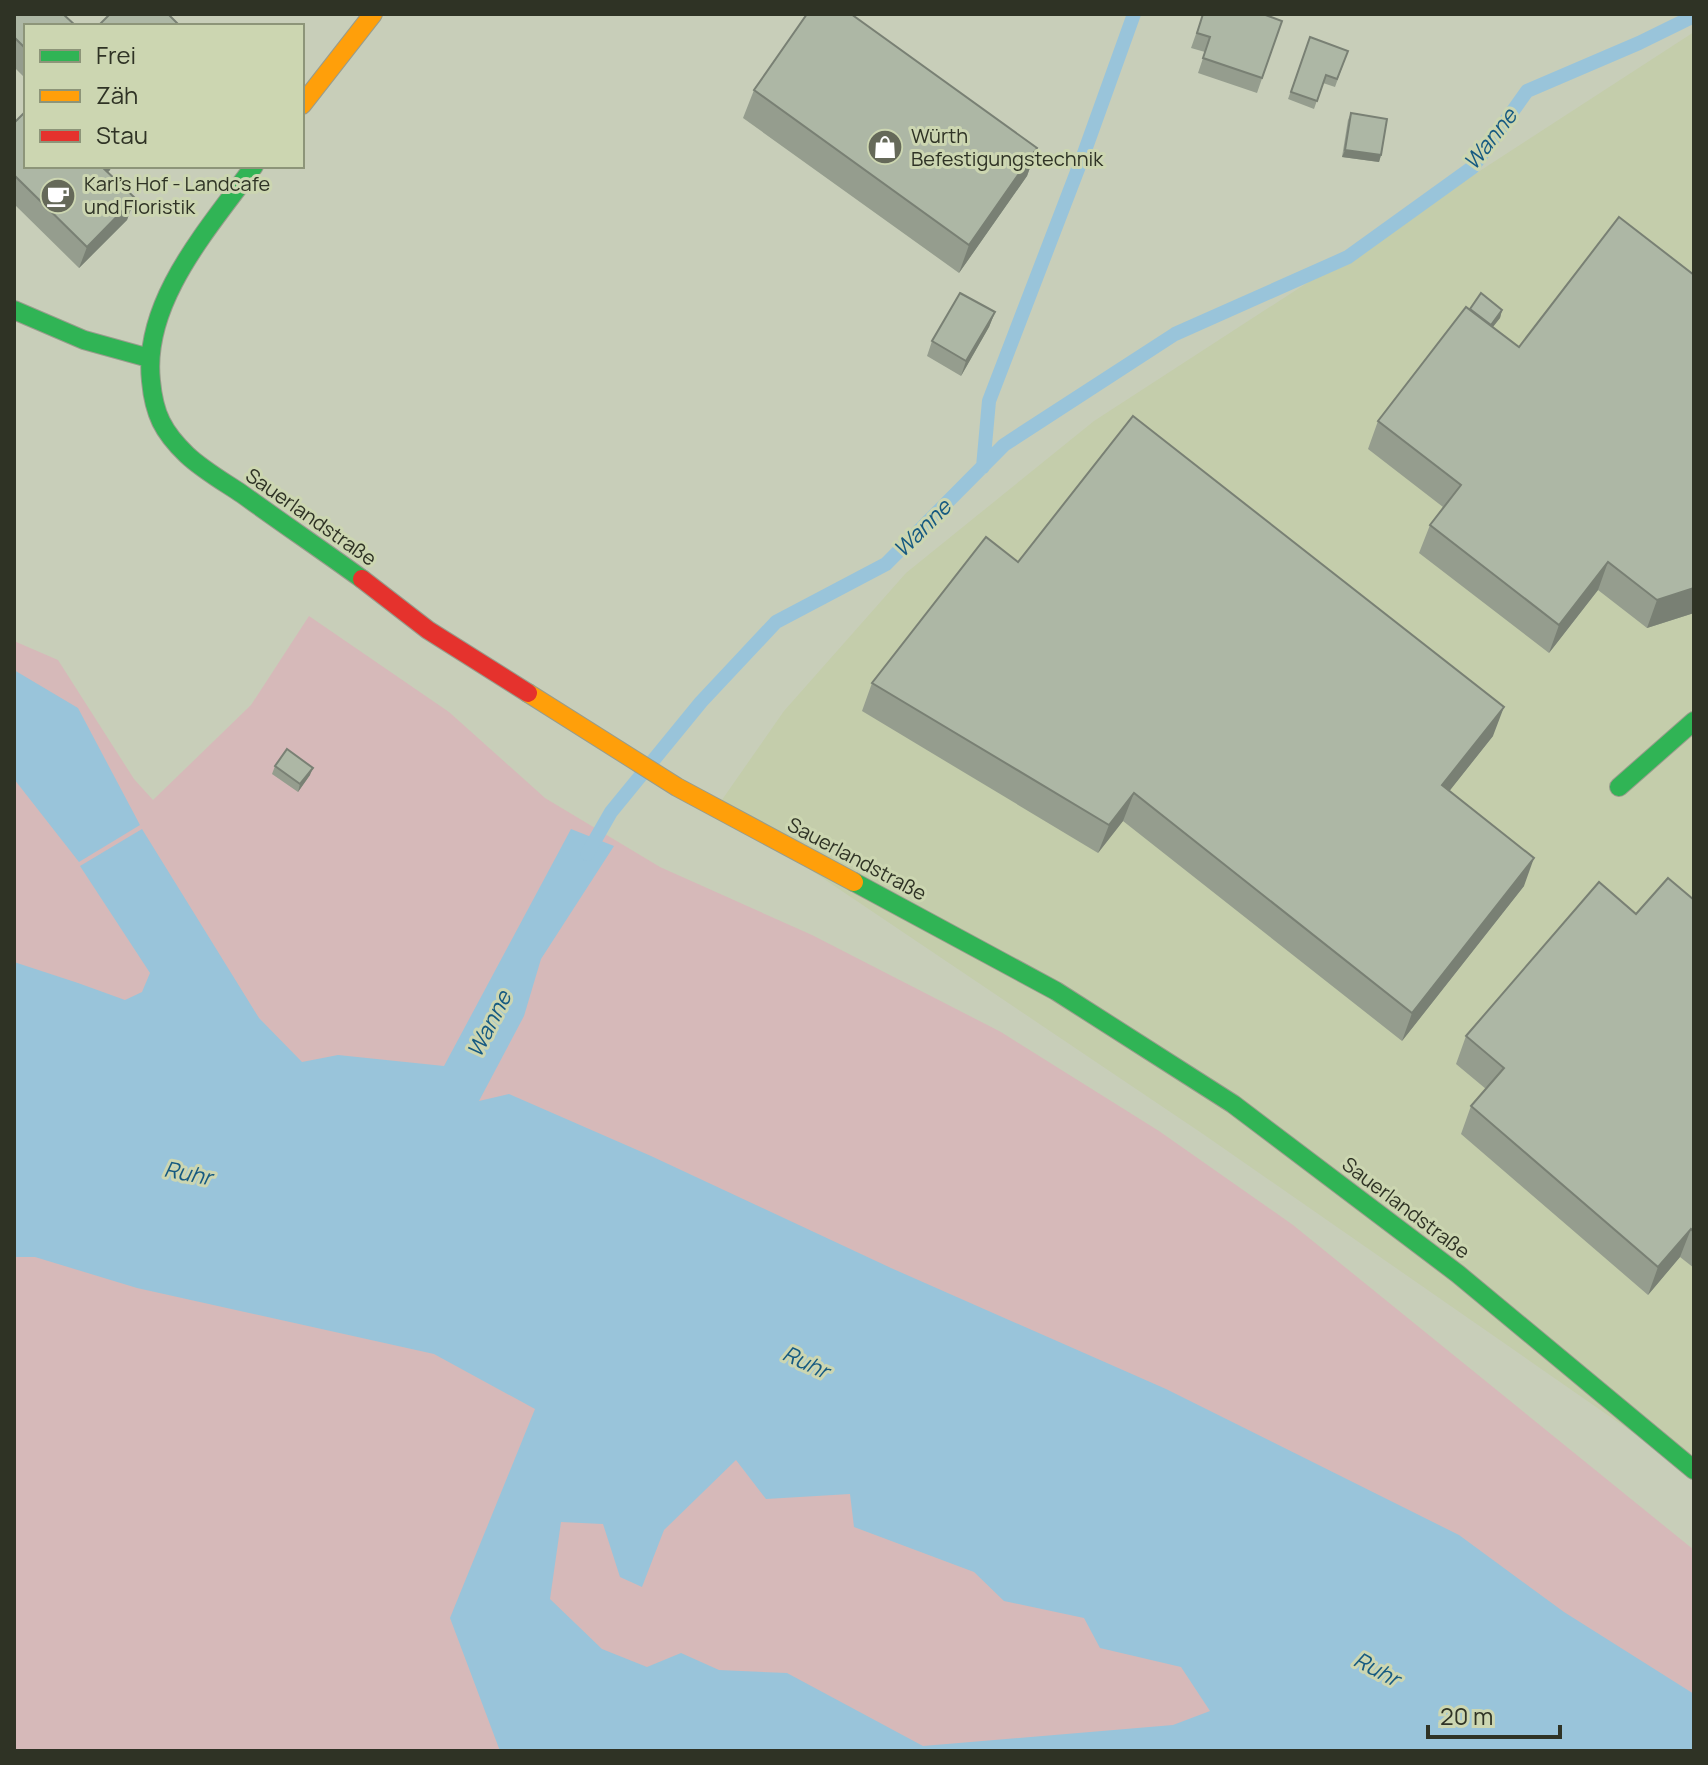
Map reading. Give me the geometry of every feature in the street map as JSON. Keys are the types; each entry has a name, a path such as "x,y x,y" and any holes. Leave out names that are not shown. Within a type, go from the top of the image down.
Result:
{"street":[{"path":"304,102 373,14"},
{"name":"Sauerlandstraße","path":"253,168 173,285 152,335 149,358 157,417 190,458 428,630 677,787 1056,991 1233,1104 1458,1274 1694,1470"},
{"path":"14,310 84,340 149,358"},
{"path":"1619,787 1694,721"}],"shaded area":[{"path":"1694,32 1694,1475 1203,1134 717,807 784,711 906,573 1094,421"},
{"path":"309,616 449,712 545,798 660,867 812,935 1001,1032 1159,1131 1293,1225 1694,1550 1694,1751 14,1751 14,641 58,660 134,779 153,800 251,705"}],"water":[{"path":"14,670 78,708 140,825 79,862 14,779"},
{"name":"Ruhr","path":"142,829 259,1018 302,1062 338,1055 444,1066 571,829 614,846 541,959 524,1016 479,1101 509,1094 651,1156 891,1268 1166,1389 1459,1535 1564,1612 1694,1694 1694,1751 500,1751 450,1618 535,1409 434,1354 137,1288 35,1257 14,1257 14,962 125,1000 142,992 150,973 80,866","holes":["736,1460 766,1499 850,1494 854,1527 974,1572 1004,1601 1084,1618 1100,1648 1181,1667 1210,1711 1173,1725 923,1746 787,1673 719,1670 681,1653 647,1667 602,1649 550,1599 561,1522 603,1524 620,1577 642,1587 664,1530"]}],"building":[{"path":"14,14 63,14 74,24 24,24 24,47 14,37"},
{"path":"110,14 168,14 178,24 100,24"},
{"name":"Würth Befestigungstechnik","path":"807,14 851,14 1037,148 969,245 754,90"},
{"path":"1203,14 1263,14 1282,21 1262,78 1203,58 1210,37 1197,33"},
{"path":"1310,37 1348,51 1337,79 1326,75 1317,101 1291,92"},
{"name":"Karl's Hof - Landcafe und Floristik","path":"24,113 24,168 103,168 135,198 87,247 14,175 14,123"},
{"path":"1351,113 1387,119 1381,155 1345,150"},
{"path":"1619,217 1694,275 1694,588 1657,600 1608,562 1559,625 1430,525 1461,485 1378,421 1466,307 1519,347"},
{"path":"960,293 995,312 966,361 932,341"},
{"path":"1481,293 1502,310 1491,325 1470,309"},
{"path":"1133,416 1504,707 1442,785 1534,858 1412,1013 1134,793 1109,825 872,683 986,537 1018,562"},
{"path":"287,749 313,768 300,784 275,766"},
{"path":"1668,878 1694,900 1694,1232 1691,1229 1658,1267 1471,1106 1504,1068 1466,1036 1599,882 1636,914"}],"waterway":[{"path":"983,467 989,401 1134,14"},
{"name":"Wanne","path":"587,854 611,812 701,702 776,622 886,564 1004,445 1175,334 1348,257 1473,167 1527,91 1694,16"}],"traffic: fast":[{"path":"253,168 200,240 168,294 157,322 151,351 155,403 166,430 193,460 362,579"},
{"path":"14,310 84,340 149,358"},
{"path":"1619,787 1694,721"},
{"path":"854,882 1056,991 1233,1104 1458,1274 1694,1470"}],"traffic: slow":[{"path":"304,102 373,14"},
{"path":"528,693 677,787 854,882"}],"traffic: jam":[{"path":"362,579 428,630 528,693"}],"place":[{"name":"Würth Befestigungstechnik","path":"885,147"},
{"name":"Karl's Hof - Landcafe und Floristik","path":"58,196"}]}
